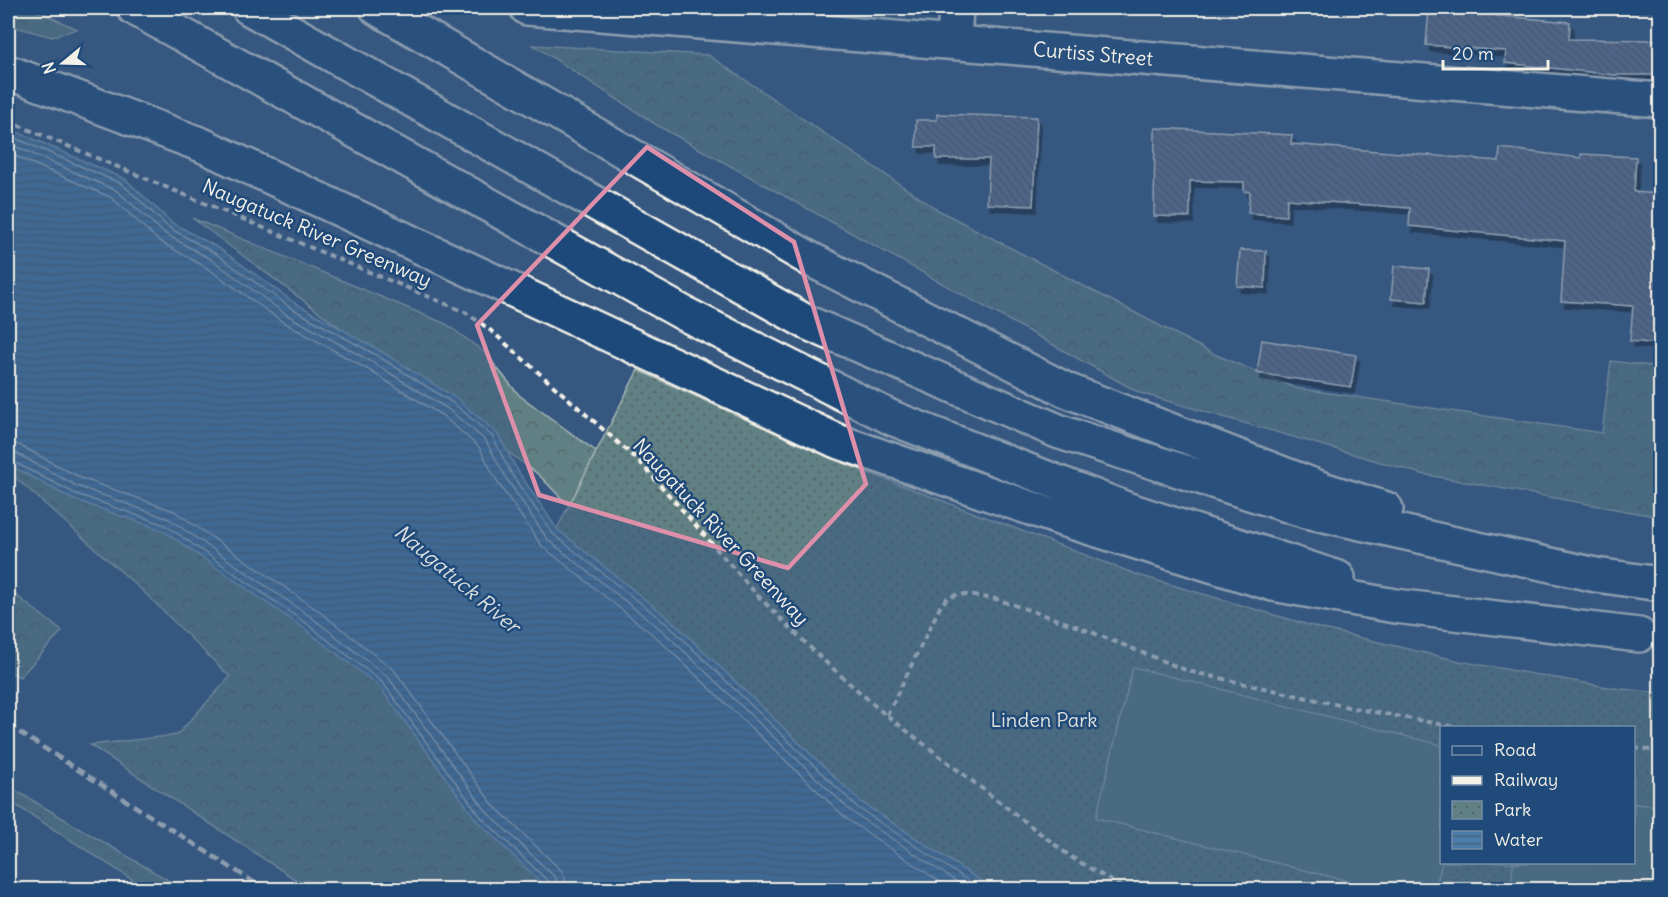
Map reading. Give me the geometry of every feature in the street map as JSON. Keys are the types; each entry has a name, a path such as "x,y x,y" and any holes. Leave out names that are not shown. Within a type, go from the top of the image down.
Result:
{"main road":[{"path":"134,8 685,314 892,418 1126,508 1346,581 1650,637"},
{"path":"249,8 808,323 1060,432 1306,511 1596,575 1660,584"},
{"path":"377,8 810,259 1066,390 1322,489 1596,575"},
{"name":"Curtiss Street","path":"527,8 1660,100"},
{"path":"954,41 956,8"},
{"path":"8,72 202,145 837,441 1062,519 1273,584 1395,606 1650,637"}],"path":[{"name":"Naugatuck River Greenway","path":"8,121 465,312 489,329 639,461 758,596 820,658 887,716 1071,857 1127,890"},
{"path":"887,716 940,607 947,598 959,594 996,599 1076,626 1188,671 1348,707 1449,726"},
{"path":"1635,748 1660,751"}],"highlighted area":[{"path":"647,147 794,242 866,484 788,568 539,495 477,325"}],"green space":[{"path":"8,8 30,8 77,29 52,37 8,25"},
{"path":"533,45 708,55 938,210 1214,354 1295,388 1602,433 1611,361 1660,367 1660,517 1422,474 1140,393 660,127"},
{"path":"192,218 446,324 484,352 519,395 635,480 663,604 539,475"},
{"name":"Linden Park","path":"638,370 830,458 1138,575 1319,628 1459,661 1613,688 1660,693 1660,889 993,889 861,802 672,621 557,529"},
{"path":"8,444 375,645 565,889 310,889 90,745 177,735 230,677 145,593 8,471"},
{"path":"8,589 62,631 20,677 8,671"},
{"path":"1133,667 1440,745 1442,864 1435,889 1380,889 1096,818"},
{"path":"8,786 183,889 147,889 8,800"},
{"path":"1635,804 1660,806 1660,889 1511,889 1513,864 1635,864"}],"water":[{"name":"Naugatuck River","path":"8,128 125,179 171,222 220,249 295,303 379,350 456,398 497,433 518,471 557,529 672,621 861,802 993,889 548,889 477,821 380,687 303,628 162,530 72,499 8,464"}],"building":[{"path":"1429,8 1467,8 1467,13 1570,22 1569,39 1660,40 1660,75 1615,75 1505,63 1506,51 1426,45"},
{"path":"937,114 1037,117 1033,206 987,204 989,159 936,159 936,147 916,147 916,120 937,120"},
{"path":"1155,128 1292,135 1291,144 1499,161 1500,148 1581,158 1581,154 1636,157 1634,192 1660,194 1660,344 1630,341 1633,306 1561,301 1565,241 1409,226 1410,208 1287,199 1286,216 1248,213 1250,192 1244,191 1244,182 1190,181 1190,217 1154,216"},
{"path":"1240,250 1266,251 1265,288 1237,286"},
{"path":"1394,266 1429,269 1426,302 1391,299"},
{"path":"1262,340 1356,355 1351,387 1257,373"}],"railway":[{"path":"8,725 266,890"}]}
